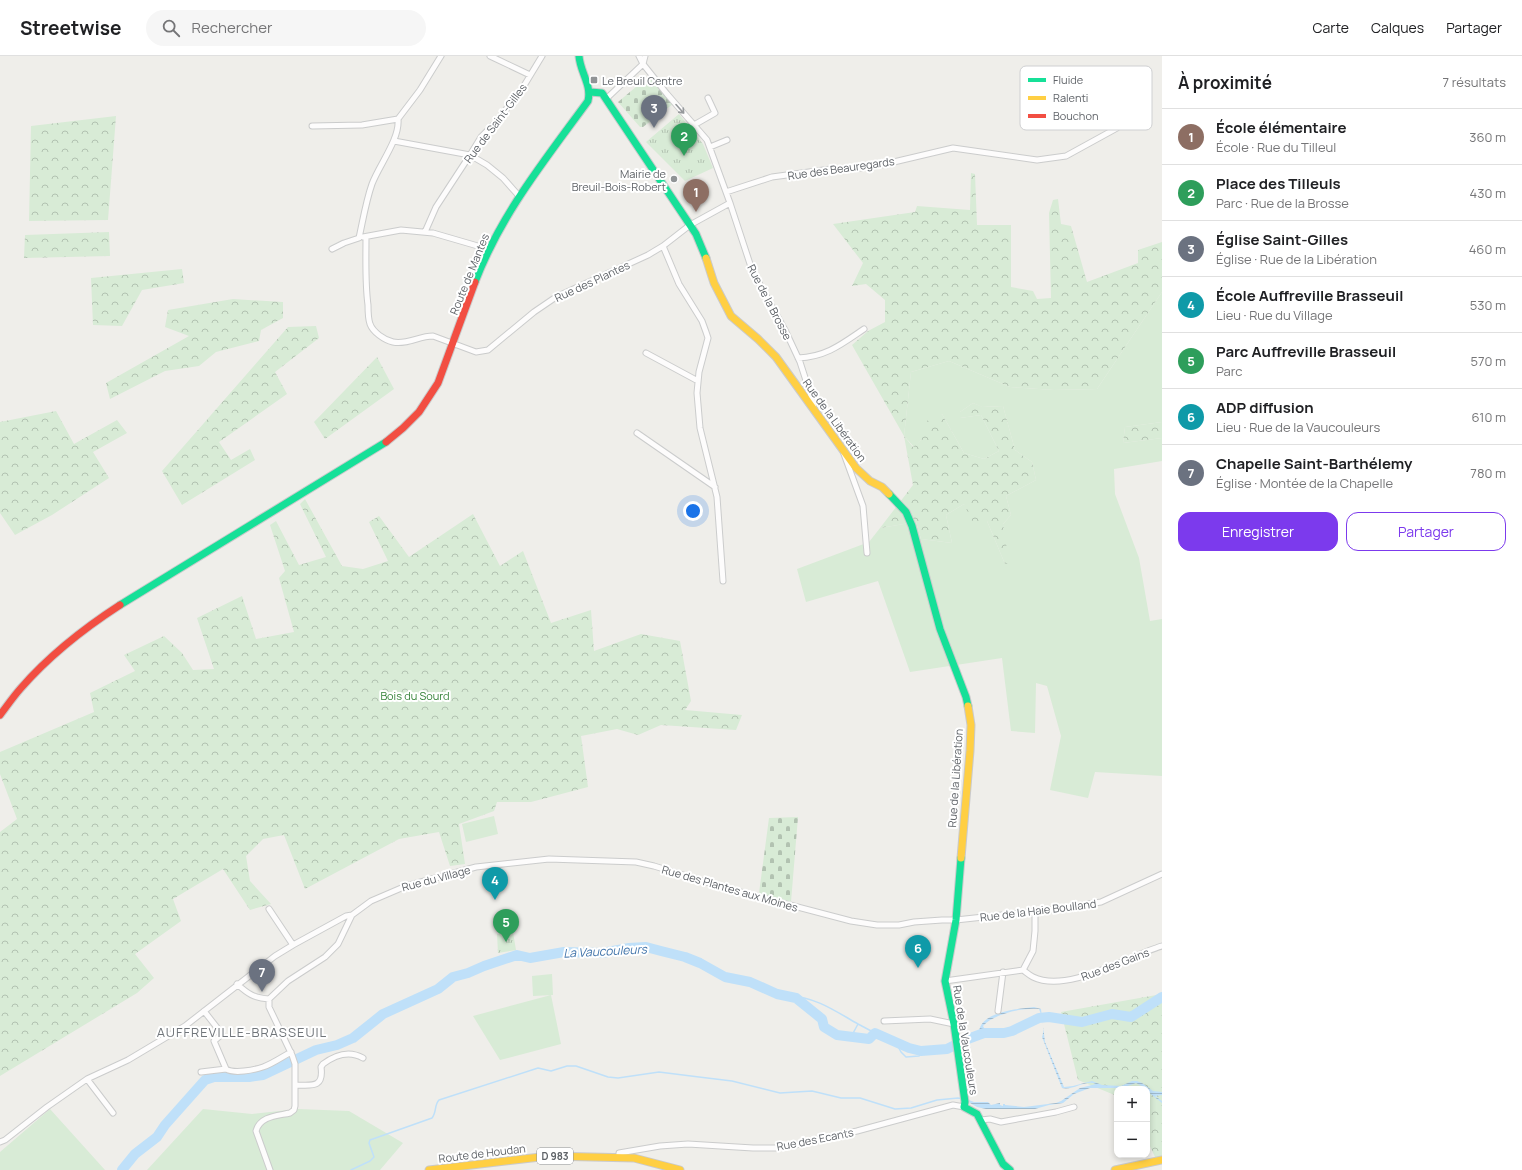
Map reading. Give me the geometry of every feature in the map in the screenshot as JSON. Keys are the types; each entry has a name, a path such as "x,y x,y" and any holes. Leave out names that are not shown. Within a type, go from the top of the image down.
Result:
{"main road":[{"path":"579,56 580,67 590,92 602,93 606,99"},
{"name":"Route de Mantes","path":"0,715 21,688 44,664 99,618 375,450 397,434 412,420 423,408 434,391 488,249 519,196 587,104 590,98 590,92"},
{"name":"Rue de la Libération","path":"606,99 696,234 707,260 714,283 731,316 776,357 814,412 856,468 870,481 882,487 896,500 906,512 912,526 940,629 966,697 971,725 956,920"},
{"name":"Rue de la Vaucouleurs","path":"956,920 945,981 954,1024 964,1102 977,1114 1003,1164 1010,1170"},
{"name":"Route de Houdan","path":"429,1170 549,1156 634,1158 680,1170"},
{"path":"1115,1170 1162,1160"}],"street":[{"path":"359,238 371,185 394,141 398,119 420,90 441,56"},
{"path":"490,56 530,75"},
{"name":"Rue de Saint-Gilles","path":"425,232 436,207 481,137 518,94 542,56"},
{"name":"Rue de la Brosse","path":"640,56 643,64 707,140 752,270 786,332 798,358 812,399 814,412"},
{"path":"606,99 643,64 645,56"},
{"path":"694,125 715,113 708,98"},
{"path":"312,126 362,125 398,119"},
{"name":"Rue des Beauregards","path":"726,192 772,177 831,169 860,168 881,165 953,148 1037,160 1066,156 1113,130"},
{"path":"710,148 727,140"},
{"path":"394,141 470,155 487,165 503,178 519,196"},
{"name":"Rue des Plantes","path":"366,237 366,293 370,325 384,339 394,342 410,341 425,336 432,336 476,352 488,350 534,312 556,297 648,255 663,246 690,225 730,203"},
{"path":"332,249 359,238 401,230 433,233 488,249"},
{"path":"663,246 679,284 702,321 708,338 698,381 697,393 700,428 715,487 719,513 724,581"},
{"path":"798,358 812,358 827,353 864,329"},
{"path":"646,353 698,381"},
{"path":"637,433 715,487"},
{"path":"842,449 863,506 867,553"},
{"name":"Rue des Plantes aux Moines","path":"504,864 549,860 636,862 766,899 851,921 877,925 899,925 914,922 956,920"},
{"name":"Rue du Village","path":"269,1000 273,994 288,981 325,957 338,944 352,915 371,901 406,886 476,867 504,864"},
{"name":"Rue de la Haie Boulland","path":"956,920 1035,912 1100,902 1162,874"},
{"path":"269,909 293,945"},
{"path":"945,981 1022,970 1033,951 1035,912"},
{"path":"0,1142 87,1079 128,1060 185,1026 237,984 293,945 346,916 352,915"},
{"name":"Rue des Gains","path":"1022,970 1033,977 1041,979 1054,981 1073,980 1162,946"},
{"path":"998,1011 1003,972"},
{"path":"237,984 257,998 269,1000 270,1007 295,1064 294,1110 262,1120 256,1131 270,1170"},
{"path":"204,1011 222,1034 214,1041 226,1069"},
{"path":"884,1021 930,1019 954,1024"},
{"path":"295,1085 316,1084 320,1082 322,1076 320,1067 345,1053 356,1054 363,1058"},
{"path":"201,1072 226,1069 230,1071 244,1071 264,1067 291,1054"},
{"path":"87,1079 113,1113"},
{"name":"Rue des Ecants","path":"619,1157 619,1153 628,1151 660,1146 688,1144 753,1148 776,1148 789,1146 857,1131 964,1102"},
{"path":"981,1120 990,1119 1001,1122 1056,1112 1074,1107"}],"green space":[{"path":"649,76 673,104 643,127 640,127 618,102"},
{"path":"679,114 703,144 713,168 685,181 646,142"},
{"path":"116,116 108,220 29,221 31,126"},
{"path":"971,173 975,174 977,225 1011,225 1011,287 1033,291 1037,299 1051,298 1049,213 1053,200 1058,199 1061,224 1071,226 1087,282 1138,263 1138,250 1162,242 1162,292 1097,389 1054,390 1010,387 949,361 911,372 904,436 852,345 868,331 885,322 885,300 866,284 852,286 863,263 833,224 915,212 917,206 970,210"},
{"path":"109,232 110,256 24,258 25,235"},
{"path":"182,269 184,283 142,290 122,326 93,325 91,278"},
{"path":"1162,292 1162,422 1125,427 1123,443 1162,438 1162,461 1114,469 1115,494 1139,558 1150,621 1162,619 1162,776 1095,772 1088,798 1050,790 1061,736 1047,686 1036,683 1035,733 1011,731 1002,658 910,672 878,581 806,602 797,569 869,542 880,528 916,522 921,539 952,543 946,515 964,504 987,521 1005,564 1003,524 1011,515 1006,496 1036,480 1032,462 1015,450 1003,406 982,407 973,403 960,412 960,418 981,415 999,451 984,459 964,453 942,414 914,447 904,436 911,372 949,361 1010,387 1054,390 1097,389"},
{"path":"233,299 283,302 283,318 261,330 259,341 216,352 199,366 165,371 110,399 106,383 189,336 165,327 168,310"},
{"path":"316,326 319,338 275,372 287,394 219,442 231,460 250,449 255,460 182,505 162,471 288,327"},
{"path":"377,357 394,389 325,439 314,422"},
{"path":"973,403 983,407 1003,406 1015,450 1032,462 1036,480 1006,496 1011,515 1003,524 1009,563 1005,564 987,521 972,521 964,504 946,515 952,543 921,539 916,522 880,528 913,485 904,436 913,447 922,439 918,425 942,414 964,453 984,459 999,451 981,415 960,418 960,412"},
{"path":"56,411 74,444 117,420 127,433 93,452 109,478 52,515 15,535 0,513 0,422"},
{"path":"1162,422 1162,438 1123,443 1125,427"},
{"name":"Bois du Sourd","path":"305,499 342,566 363,569 388,561 369,522 379,516 409,557 473,514 500,566 523,551 551,623 591,610 594,651 641,634 680,641 691,701 685,710 742,715 736,730 661,725 638,735 617,729 581,736 588,787 531,802 497,802 494,811 459,824 465,864 450,866 439,832 399,839 305,889 284,835 263,839 246,856 250,881 271,904 250,910 223,869 173,899 181,921 135,954 154,978 137,993 0,1076 0,832 17,819 0,774 0,752 94,712 90,693 135,671 124,655 164,636 182,653 193,670 214,669 197,618 242,596 256,639 294,632 279,578 285,571 270,525 276,521 299,565 326,557 300,504"},
{"path":"494,816 498,834 466,842 462,824"},
{"path":"798,817 791,902 759,893 769,818"},
{"path":"513,932 516,950 498,953 497,934"},
{"path":"552,974 553,995 533,996 532,976"},
{"path":"1162,994 1162,1160 1155,1157 1150,1146 1150,1086 1114,1086 1114,1095 1078,1080 1061,1012"},
{"path":"551,995 561,1044 500,1060 473,1016"},
{"path":"50,1109 105,1170 0,1170 0,1152"},
{"path":"203,1109 252,1114 298,1109 349,1111 403,1143 380,1170 147,1170"}],"water":[{"path":"1034,1007 1041,1009 1043,1022 1039,1009 1017,1010 994,1018 983,1026 985,1030 979,1032 981,1025 993,1015 1010,1010"},
{"path":"1043,1026 1045,1042 1064,1087 1092,1081 1102,1085 1121,1086 1114,1086 1114,1088 1090,1088 1074,1094 1063,1103 1035,1109 986,1109 977,1107 970,1103 969,1100 974,1102 988,1102 991,1105 1000,1103 1000,1105 1003,1106 1003,1104 1005,1104 1024,1107 1056,1103 1080,1088 1096,1084 1088,1083 1071,1088 1062,1088 1042,1037"},
{"path":"1132,1081 1137,1081 1146,1086 1142,1086 1136,1083 1128,1086 1121,1086"},
{"path":"1150,1089 1153,1091 1162,1092 1162,1095 1155,1096 1162,1101 1162,1103 1150,1093"}],"waterway":[{"name":"La Vaucouleurs","path":"122,1170 135,1154 157,1137 165,1125 205,1080 214,1077 249,1077 263,1075 316,1050 337,1045 353,1038 383,1014 438,989 453,977 517,955 530,958 564,952 602,953 629,948 646,947 685,957 700,963 725,977 750,982 777,994 796,998 822,1019 824,1027 837,1035 869,1039 875,1033 909,1048 921,1051 947,1049 984,1033 1004,1033 1012,1031 1039,1018 1049,1017 1082,1022 1112,1014 1131,1017 1162,997"},
{"path":"789,996 817,1002 858,1024"},
{"path":"851,1037 858,1024 875,1033"},
{"path":"896,1043 906,1057 919,1056 926,1050"},
{"path":"351,1170 370,1161 374,1157 369,1143 370,1140 432,1118 436,1104 439,1100 538,1068 551,1071 567,1066 576,1066 608,1077 618,1078 659,1072 732,1081 780,1093 812,1091 841,1098 860,1098 895,1109 911,1108 937,1100 963,1099"}],"traffic: fast":[{"path":"475,282 486,257 511,210 540,166 588,101 588,89 581,68 579,56"},
{"path":"590,92 602,93 696,234 706,258"},
{"path":"120,605 386,442"},
{"path":"889,494 906,512 912,526 940,629 968,706"},
{"path":"961,858 956,920 945,981 954,1024 965,1102 964,1107 977,1114 1003,1164 1010,1170"}],"traffic: slow":[{"path":"706,258 714,283 731,316 776,357 856,468 870,481 882,487 889,494"},
{"path":"961,858 970,751 971,725 968,706"},
{"path":"429,1170 549,1156 634,1158 680,1170"},
{"path":"1115,1170 1162,1160"}],"traffic: jam":[{"path":"386,442 419,412 438,383 475,282"},
{"path":"0,715 18,691 43,665 81,633 120,605"}],"place":[{"name":"Le Breuil Centre","path":"594,80"},
{"name":"Église Saint-Gilles","path":"654,128"},
{"name":"Place des Tilleuls","path":"684,156"},
{"name":"Mairie de Breuil-Bois-Robert","path":"674,179"},
{"name":"École élémentaire","path":"696,212"},
{"name":"École Auffreville Brasseuil","path":"495,900"},
{"name":"Parc Auffreville Brasseuil","path":"506,942"},
{"name":"ADP diffusion","path":"918,968"},
{"name":"Chapelle Saint-Barthélemy","path":"262,992"}],"district":[{"name":"AUFFREVILLE-BRASSEUIL","path":"242,1032"}]}
